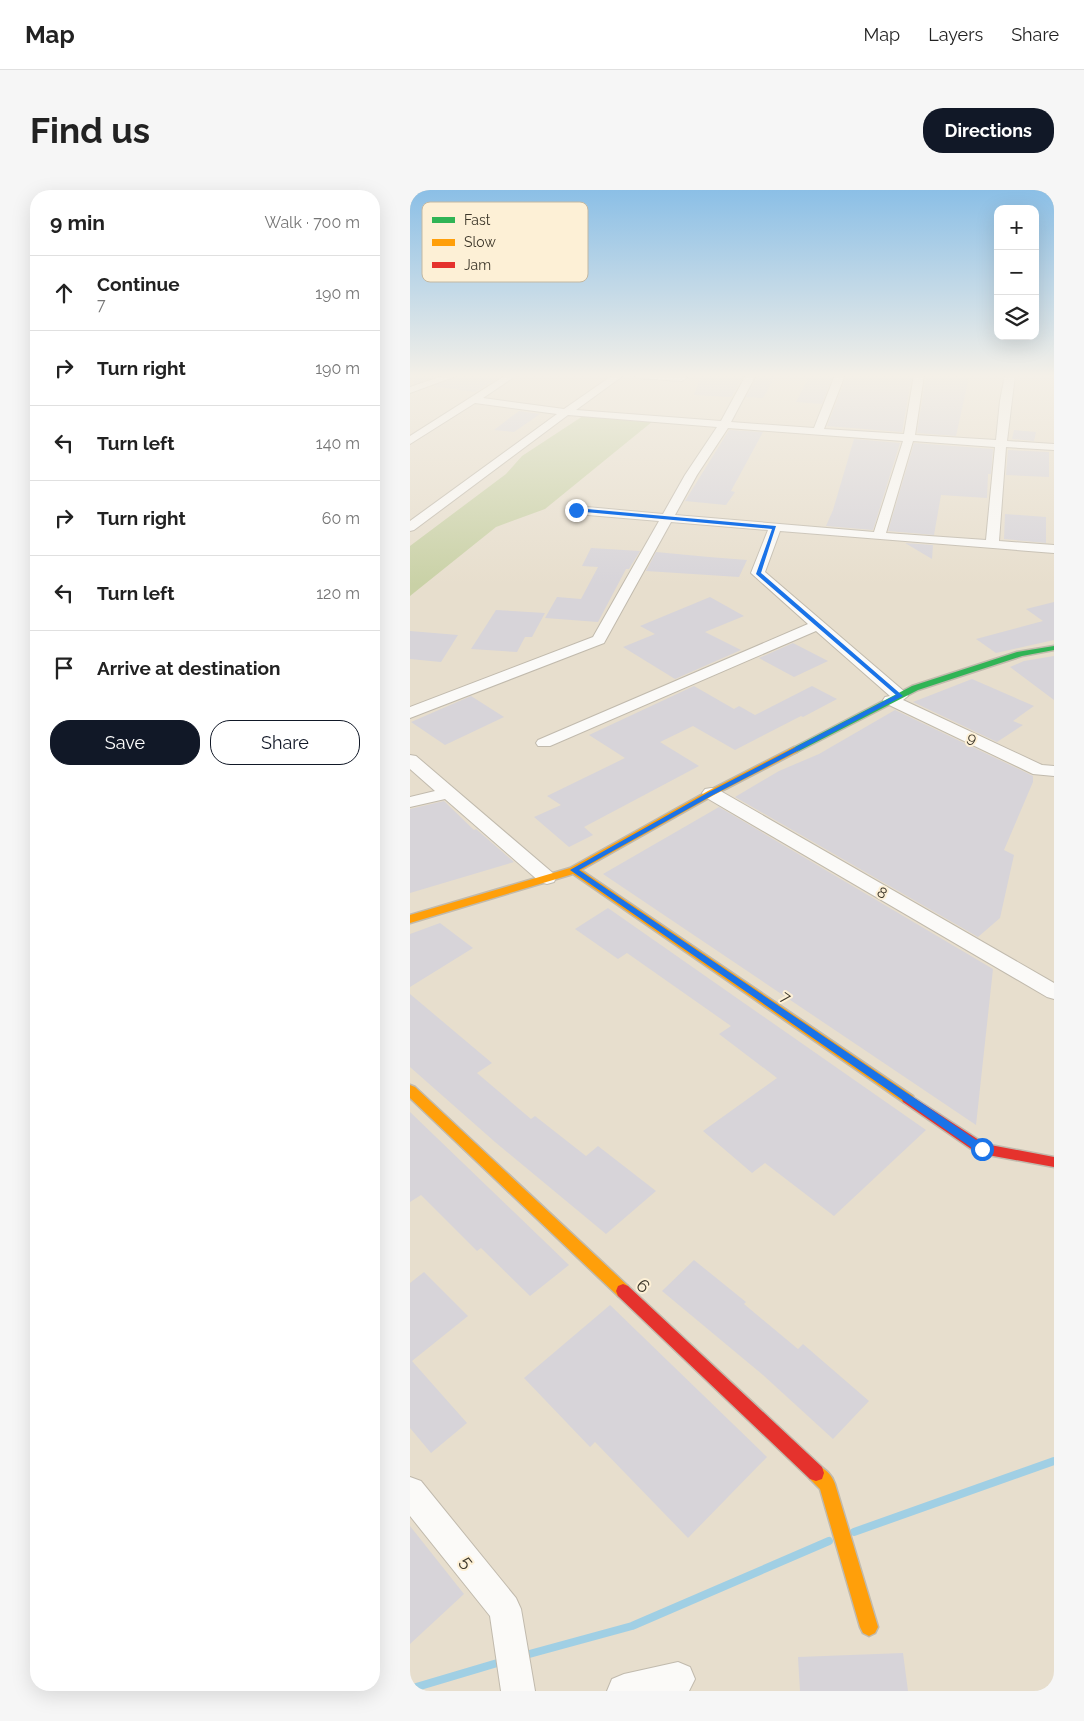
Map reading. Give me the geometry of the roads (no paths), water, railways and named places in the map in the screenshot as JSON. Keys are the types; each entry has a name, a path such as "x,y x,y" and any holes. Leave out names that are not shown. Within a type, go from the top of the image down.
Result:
{"street":[{"path":"410,527 521,445"},
{"path":"410,713 599,640 691,474 711,445"},
{"path":"880,536 907,445"},
{"path":"992,543 1000,445"},
{"path":"1019,445 1054,447"},
{"path":"576,510 880,536 1054,548"},
{"name":"9","path":"775,527 758,573 818,625 895,698 1040,770 1054,771"},
{"path":"544,743 818,625"},
{"path":"410,919 574,870 711,793 915,688 1020,654 1054,648"},
{"path":"410,760 547,878"},
{"path":"410,802 447,793"},
{"name":"8","path":"711,793 1054,992"},
{"name":"7","path":"574,870 982,1149 1054,1162"},
{"name":"6","path":"410,1090 827,1484 868,1627"},
{"name":"5","path":"410,1492 505,1609 517,1686"},
{"path":"624,1691 678,1679"}],"waterway":[{"path":"854,1532 1054,1461"},
{"path":"522,1656 632,1626 829,1541"},
{"path":"410,1689 504,1661"}]}
